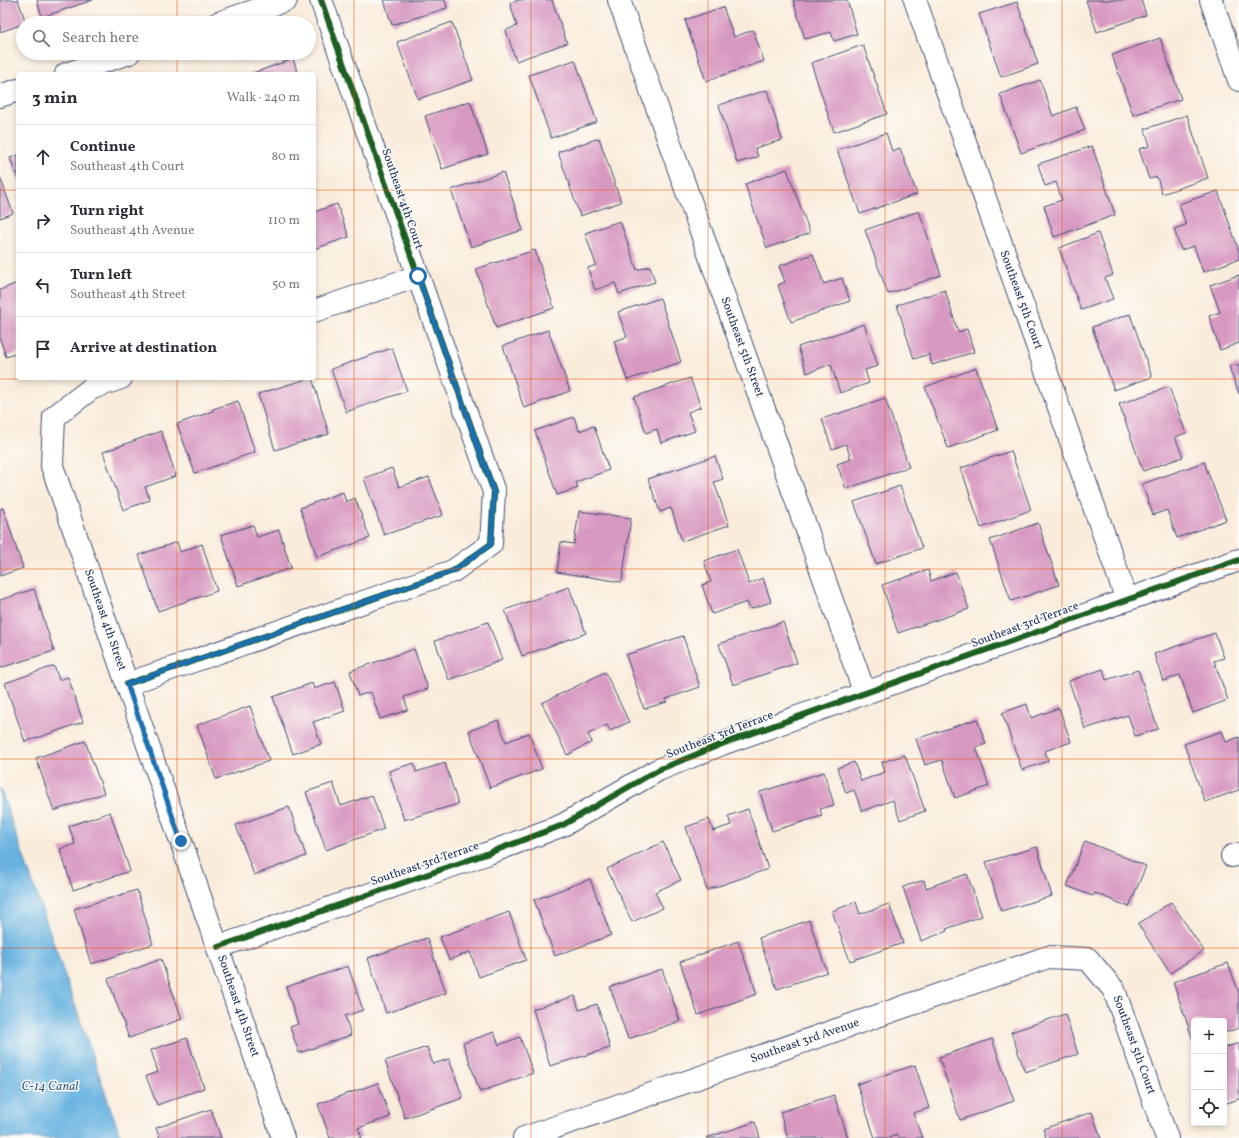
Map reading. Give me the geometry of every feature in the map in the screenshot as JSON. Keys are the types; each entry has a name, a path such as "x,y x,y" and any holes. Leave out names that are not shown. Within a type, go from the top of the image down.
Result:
{"street":[{"path":"239,16 286,0"},
{"name":"Southeast 4th Court","path":"127,684 453,571 491,544 494,492 321,0"},
{"name":"Southeast 5th Street","path":"619,0 865,694"},
{"name":"Southeast 5th Court","path":"915,0 1128,600"},
{"path":"1211,0 1239,80"},
{"path":"72,72 108,60"},
{"path":"0,96 16,91"},
{"path":"316,311 418,276"},
{"name":"Southeast 4th Street","path":"114,380 92,388 54,417 52,466 283,1138"},
{"name":"Southeast 3rd Terrace","path":"218,947 486,854 563,824 658,770 722,744 1239,560"},
{"name":"Southeast 3rd Avenue","path":"524,1138 1048,957 1088,959"},
{"name":"Southeast 5th Court","path":"1088,959 1114,990 1168,1138"}],"water":[{"name":"C-14 Canal","path":"0,788 121,1138 0,1138"}],"building":[{"path":"0,0 18,0 24,16 16,16 16,26 0,32"},
{"path":"37,0 93,0 45,16 42,16"},
{"path":"384,0 445,0 447,8 392,25"},
{"path":"519,0 552,0 567,43 516,61 506,30 517,26 510,3"},
{"path":"793,0 847,0 857,34 834,41 831,32 805,39"},
{"path":"1086,0 1141,0 1146,15 1097,32"},
{"path":"1017,2 1038,64 1001,77 979,14"},
{"path":"723,7 734,37 753,30 764,61 706,81 685,20"},
{"path":"452,22 473,80 418,99 397,42"},
{"path":"1160,38 1181,99 1133,115 1112,55"},
{"path":"863,45 887,114 834,132 811,63"},
{"path":"293,60 297,72 256,72"},
{"path":"575,60 597,122 551,138 529,75"},
{"path":"1040,80 1053,116 1076,107 1085,130 1021,153 1000,94"},
{"path":"767,90 782,140 755,148 758,157 737,163 719,105"},
{"path":"470,101 488,154 442,169 425,116"},
{"path":"1187,115 1208,178 1162,194 1157,177 1149,179 1139,149 1150,146 1145,129"},
{"path":"886,133 892,151 900,148 917,194 860,214 837,150"},
{"path":"599,138 621,202 580,216 558,152"},
{"path":"1092,146 1115,215 1054,237 1044,206 1062,200 1056,182 1045,186 1038,164"},
{"path":"16,156 16,174 10,158"},
{"path":"787,169 810,233 767,248 745,184"},
{"path":"503,172 523,230 471,247 451,190"},
{"path":"0,177 13,213 0,218"},
{"path":"1218,191 1239,251 1239,259 1203,272 1194,246 1181,250 1174,229 1186,225 1179,204"},
{"path":"337,204 349,237 316,248 316,211"},
{"path":"919,211 941,275 888,294 865,230"},
{"path":"620,221 637,270 650,266 655,282 619,294 615,283 595,290 588,268 596,265 585,233"},
{"path":"1098,233 1113,275 1105,278 1113,299 1081,310 1059,248"},
{"path":"535,250 554,308 496,328 476,269"},
{"path":"813,254 824,284 842,278 850,301 791,322 778,285 785,282 779,266"},
{"path":"1239,275 1239,343 1220,350 1209,316 1220,312 1210,285"},
{"path":"15,284 16,287 16,354 6,357 0,339 0,290"},
{"path":"945,290 958,332 967,329 974,352 932,365 929,354 914,359 897,305"},
{"path":"660,298 681,362 627,380 614,341 627,337 618,312"},
{"path":"1130,314 1152,377 1114,390 1092,327"},
{"path":"864,324 878,366 865,370 869,383 840,393 831,364 807,373 798,347"},
{"path":"548,330 570,391 524,408 503,346"},
{"path":"392,348 407,391 346,412 331,369"},
{"path":"1239,364 1239,394 1229,367"},
{"path":"976,368 998,430 948,448 925,387"},
{"path":"690,378 701,407 688,412 695,431 661,443 657,429 646,433 634,397"},
{"path":"304,380 313,380 329,434 275,450 258,394"},
{"path":"1169,387 1186,433 1175,437 1183,457 1143,471 1119,404"},
{"path":"885,398 909,467 846,489 837,464 851,459 846,444 832,449 822,419"},
{"path":"238,401 255,452 195,473 177,424 213,411 213,409"},
{"path":"574,417 579,431 594,426 609,470 576,482 578,488 557,495 535,431"},
{"path":"161,431 176,476 145,487 150,500 123,510 103,452"},
{"path":"1011,451 1031,510 981,528 961,468"},
{"path":"715,456 723,479 714,482 729,525 682,541 671,508 660,512 648,479"},
{"path":"1204,462 1226,520 1177,538 1167,510 1153,515 1142,484"},
{"path":"392,468 399,487 429,477 443,515 384,535 364,478"},
{"path":"900,486 922,548 876,564 854,502"},
{"path":"343,492 346,502 355,498 370,538 317,557 300,508"},
{"path":"3,508 23,568 0,576 0,509"},
{"path":"579,511 631,518 622,582 557,572 561,542 574,544"},
{"path":"1038,523 1059,585 1011,601 990,540"},
{"path":"253,525 257,537 279,530 291,568 238,586 221,535"},
{"path":"177,542 180,552 202,544 217,591 158,611 139,555"},
{"path":"737,549 749,584 763,578 771,602 750,609 747,602 712,614 702,585 711,582 704,561"},
{"path":"928,570 931,581 956,572 969,609 898,633 882,585"},
{"path":"569,587 586,633 522,656 505,610"},
{"path":"34,589 54,651 0,668 0,600"},
{"path":"488,622 502,660 449,680 435,641"},
{"path":"783,622 797,663 733,685 719,644"},
{"path":"1215,633 1224,658 1214,661 1228,700 1193,713 1180,675 1163,681 1154,654"},
{"path":"683,636 700,687 666,699 667,702 644,709 626,655"},
{"path":"414,649 428,689 404,697 408,710 380,719 371,692 358,696 350,671"},
{"path":"54,666 59,680 68,677 83,722 25,742 5,683"},
{"path":"1103,669 1106,680 1138,670 1158,729 1135,736 1128,715 1085,729 1069,681"},
{"path":"605,672 629,722 610,731 607,725 588,734 592,742 567,755 542,703"},
{"path":"335,682 345,711 313,722 321,744 293,754 273,697 312,683 314,689"},
{"path":"1027,704 1031,718 1059,708 1071,742 1045,751 1048,761 1022,770 1002,713"},
{"path":"250,706 269,761 216,779 197,725"},
{"path":"977,719 986,744 976,747 989,786 955,798 942,760 925,765 916,739"},
{"path":"498,720 506,742 529,733 542,769 490,788 469,731"},
{"path":"1222,731 1226,742 1239,737 1239,790 1205,802 1184,744"},
{"path":"85,741 104,793 54,811 36,758"},
{"path":"905,755 925,811 900,820 893,800 862,811 854,790 846,793 837,768 854,762 861,781 885,772 882,762"},
{"path":"414,763 416,772 445,763 458,804 404,820 389,771"},
{"path":"824,772 834,805 820,809 822,816 772,831 760,792"},
{"path":"333,783 341,806 372,795 384,829 326,850 306,792"},
{"path":"289,807 306,856 254,875 236,825"},
{"path":"748,809 768,869 707,890 686,827 709,819 713,831 731,825 728,816"},
{"path":"110,812 130,871 73,890 60,849 75,844 69,826"},
{"path":"1085,841 1146,866 1129,907 1095,893 1093,896 1067,886"},
{"path":"663,842 681,880 655,892 663,908 632,922 607,869"},
{"path":"1037,847 1052,896 1001,911 986,862"},
{"path":"967,874 982,916 946,929 947,931 921,941 903,887 924,880 926,888"},
{"path":"590,879 611,935 555,956 534,900"},
{"path":"137,890 153,944 91,964 74,909"},
{"path":"856,902 860,914 889,904 903,943 850,961 832,911"},
{"path":"1171,902 1204,951 1170,973 1138,924"},
{"path":"509,912 526,960 479,977 470,952 449,960 440,937"},
{"path":"809,920 827,972 777,989 759,938"},
{"path":"427,938 446,993 386,1013 368,958"},
{"path":"738,941 757,994 698,1015 680,962"},
{"path":"161,959 182,1019 129,1038 108,979"},
{"path":"1228,963 1239,993 1239,1028 1227,1032 1227,1018 1191,1018 1191,1034 1173,982"},
{"path":"348,966 363,1010 345,1016 351,1035 299,1053 290,1027 298,1024 286,987"},
{"path":"662,969 680,1021 628,1039 610,987"},
{"path":"575,996 579,1010 597,1004 610,1048 550,1066 533,1009"},
{"path":"1065,1014 1078,1054 1025,1072 1011,1032"},
{"path":"494,1032 499,1045 520,1037 533,1073 480,1092 463,1043"},
{"path":"187,1038 204,1088 157,1105 146,1076 158,1072 151,1050"},
{"path":"992,1039 1014,1101 960,1120 939,1057"},
{"path":"1239,1043 1239,1099 1227,1103 1227,1054 1227,1047"},
{"path":"427,1047 433,1064 449,1059 463,1098 405,1118 385,1061"},
{"path":"915,1065 929,1108 913,1113 922,1138 898,1138 897,1135 888,1138 875,1138 857,1084"},
{"path":"378,1083 390,1117 358,1128 362,1138 330,1138 318,1104"},
{"path":"834,1095 848,1138 788,1138 780,1112"},
{"path":"211,1109 221,1138 160,1138 156,1128"},
{"path":"1092,1112 1101,1138 1046,1138 1043,1129"},
{"path":"755,1122 760,1138 706,1138"}],"cycle path":[{"path":"127,684 453,571 491,544 494,492 321,0"},
{"path":"218,947 486,854 563,825 658,770 722,744 1239,560"}],"route":[{"path":"181,841 127,684 453,571 491,544 494,492 418,276"}]}
